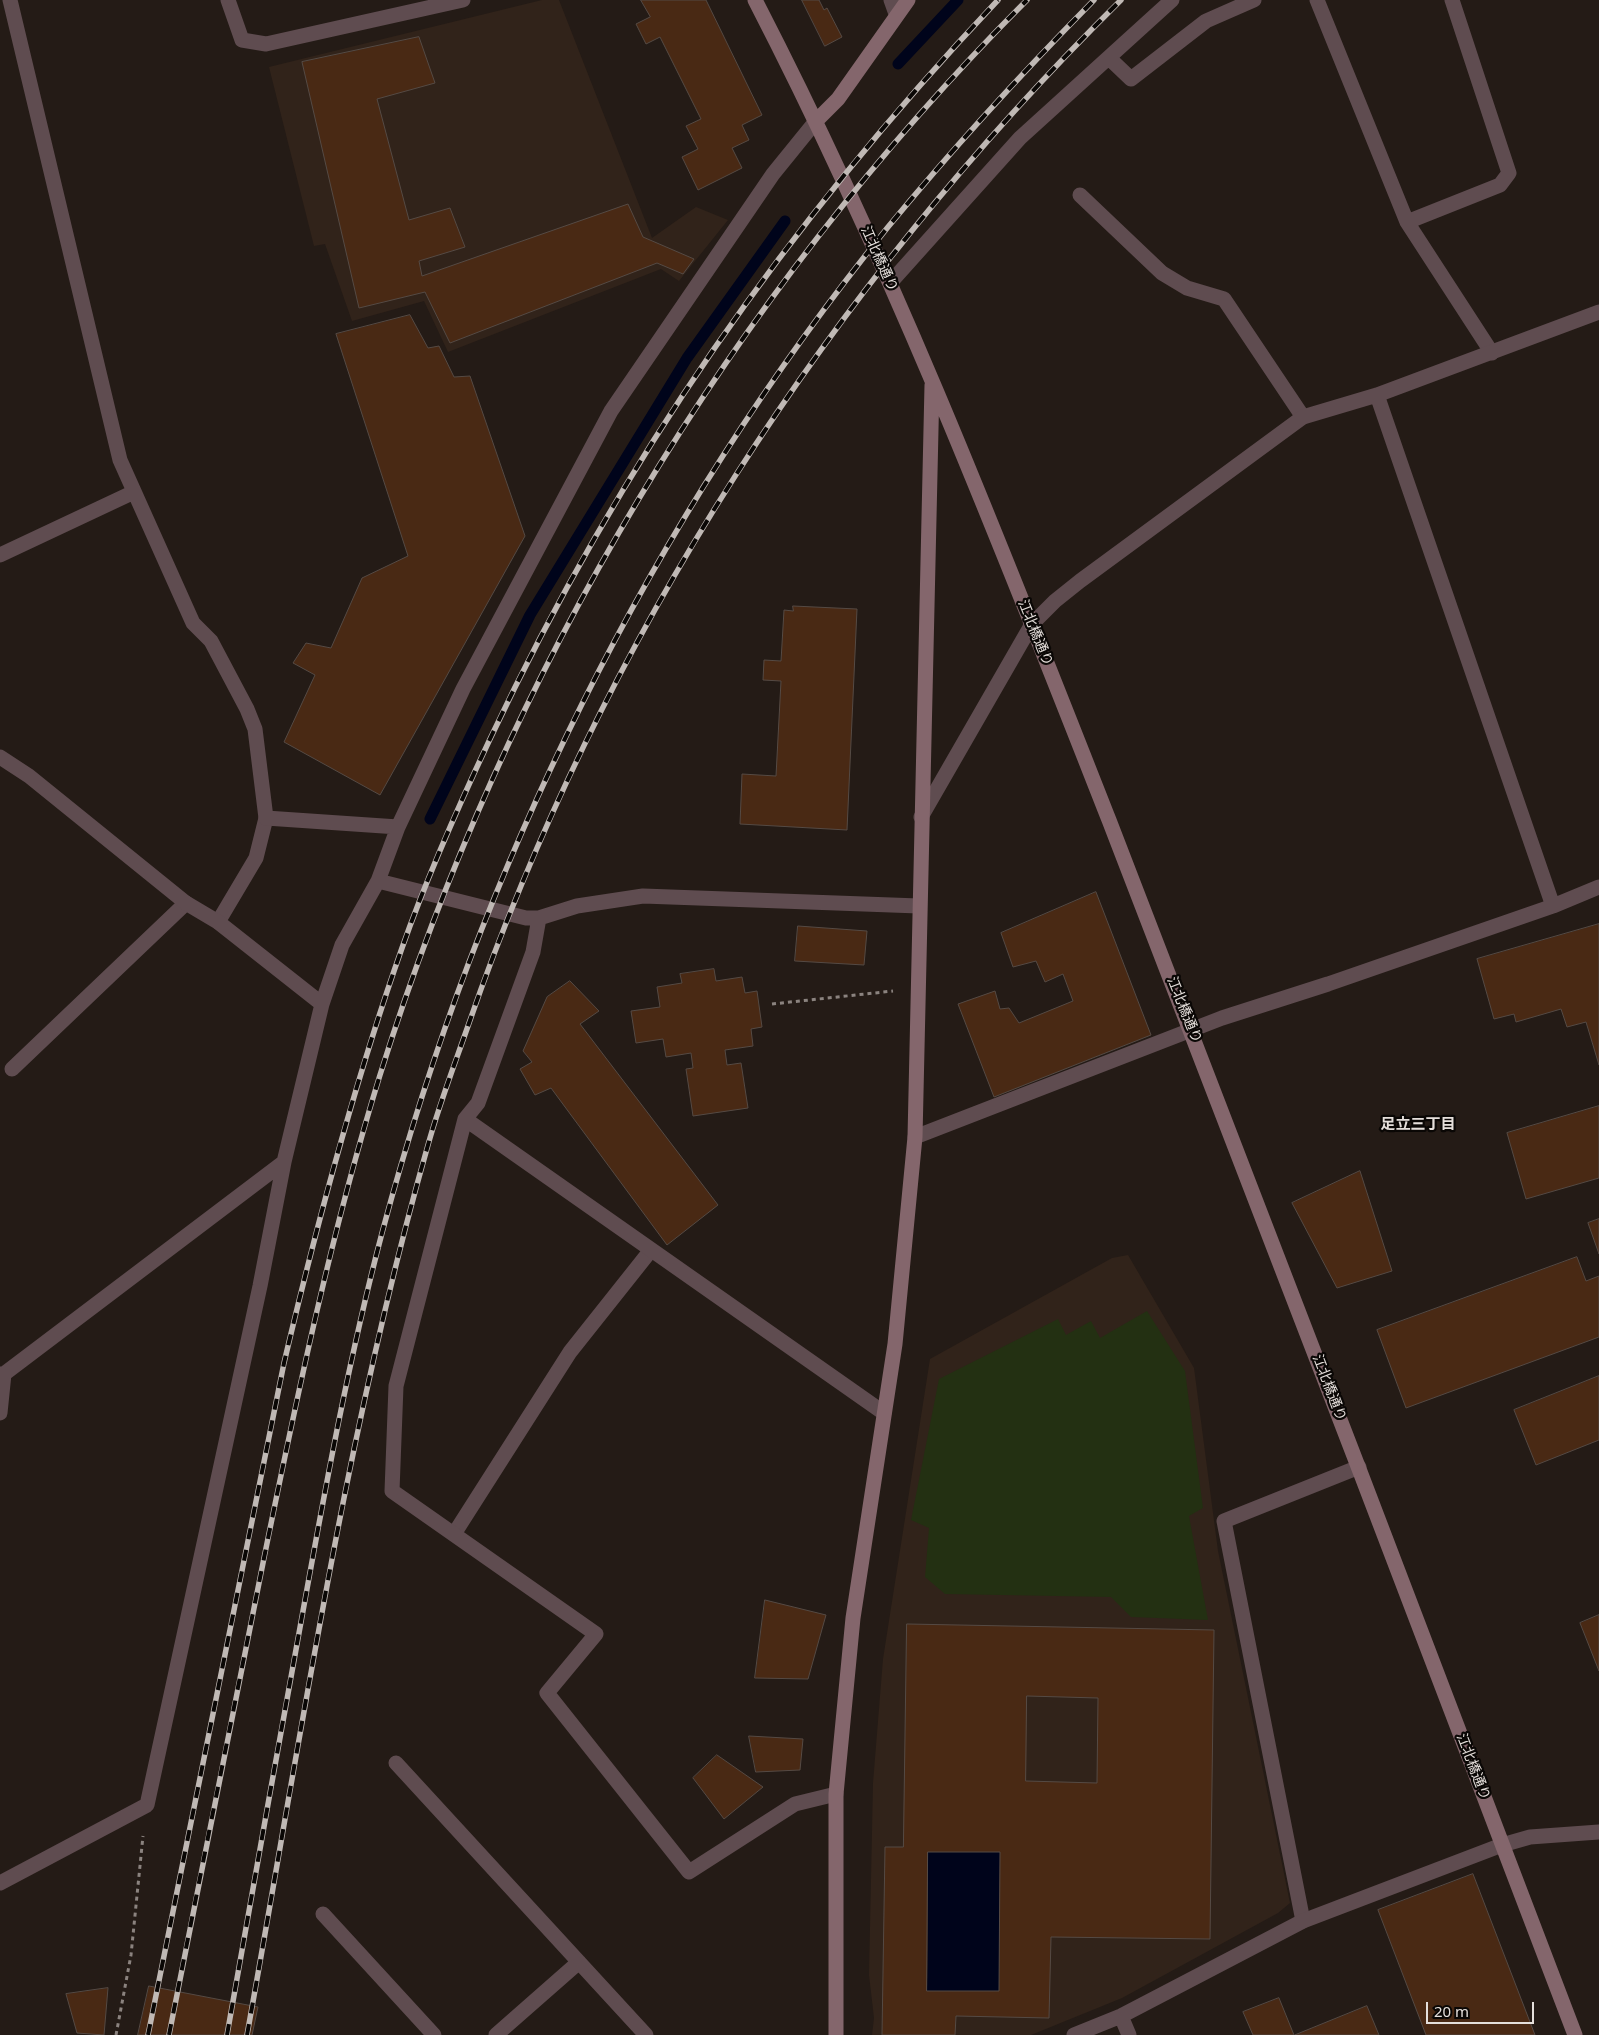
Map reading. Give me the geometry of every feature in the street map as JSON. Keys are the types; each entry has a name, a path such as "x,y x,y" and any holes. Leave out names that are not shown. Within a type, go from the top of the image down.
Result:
{"main road":[{"name":"江北橋通り","path":"755,0 816,121 933,378 1192,1029 1576,2035"},
{"path":"816,121 838,99 865,62 894,7 908,0"},
{"path":"836,2035 836,1794 853,1618 895,1344 915,1137 921,817 933,378"}],"street":[{"path":"10,0 120,460 193,623 211,641 247,709 255,729 266,818 256,858 218,922"},
{"path":"228,0 242,40 266,44 463,0"},
{"path":"890,283 1020,138 1172,0"},
{"path":"1109,58 1131,79 1206,21 1254,0"},
{"path":"1317,0 1408,222 1492,353"},
{"path":"1408,222 1500,185 1509,173 1452,0"},
{"path":"0,1883 147,1806 260,1286 284,1162 322,1004 342,945 378,882 398,827 463,690 612,411 773,174 816,121"},
{"path":"1080,196 1162,273 1187,288 1224,299 1303,417"},
{"path":"921,817 1032,624 1055,601 1080,581 1303,417 1377,395 1599,312"},
{"path":"1377,395 1553,906"},
{"path":"0,555 134,492"},
{"path":"0,757 29,776 186,902 218,922 322,1004"},
{"path":"266,818 398,827"},
{"path":"378,882 526,918 539,918 577,906 643,896 919,906"},
{"path":"915,1137 1192,1029 1553,906 1599,887"},
{"path":"12,1069 186,902"},
{"path":"539,918 533,952 478,1103 465,1119 396,1386 392,1491 596,1634 547,1693 689,1872 795,1804 836,1794"},
{"path":"465,1119 884,1414"},
{"path":"0,1413 2,1374 284,1162"},
{"path":"454,1534 570,1352 651,1250"},
{"path":"1303,1921 1224,1521 1359,1467"},
{"path":"396,1762 646,2035"},
{"path":"1074,2035 1121,2016 1303,1921 1502,1845 1530,1837 1599,1832"},
{"path":"323,1914 434,2035"},
{"path":"496,2035 579,1962"},
{"path":"1121,2016 1129,2035"}],"path":[{"path":"772,1004 893,991"},
{"path":"116,2035 131,1955 147,1806"}],"shaded area":[{"path":"542,0 559,0 652,238 696,207 728,220 679,281 661,269 448,352 424,301 352,321 325,244 314,246 269,67"},
{"path":"1128,1255 1194,1368 1218,1551 1290,1903 1278,1913 1122,1998 1031,2035 872,2035 874,2018 869,1975 873,1783 883,1659 930,1359 1112,1258"}],"green space":[{"path":"1147,1311 1185,1371 1203,1508 1189,1516 1208,1620 1131,1617 1111,1597 945,1594 925,1577 929,1528 911,1520 939,1379 1058,1319 1066,1335 1091,1321 1100,1338"}],"water":[{"path":"928,1852 1000,1852 999,1991 927,1991"}],"building":[{"path":"641,0 706,0 762,115 742,125 749,140 732,148 742,168 698,190 682,157 698,149 686,126 701,119 660,37 646,44 636,24 650,17"},
{"path":"802,0 819,0 824,10 827,8 842,37 825,46"},
{"path":"419,37 435,83 377,99 409,220 450,208 465,247 419,261 422,276 628,204 643,237 694,259 683,274 657,263 450,343 425,292 359,308 302,62"},
{"path":"410,315 428,348 439,346 454,377 470,376 525,536 380,795 284,742 315,675 293,663 306,643 331,648 362,578 408,556 336,334"},
{"path":"793,606 857,609 847,830 740,824 742,774 776,776 781,681 763,680 764,660 781,661 784,610 793,611"},
{"path":"1096,892 1151,1035 994,1097 958,1004 995,991 1000,1009 1009,1008 1019,1023 1073,1001 1063,974 1045,982 1036,961 1013,967 1001,933"},
{"path":"1599,924 1599,1065 1586,1022 1567,1027 1561,1009 1516,1022 1514,1014 1494,1019 1477,959"},
{"path":"798,926 867,931 864,965 795,961"},
{"path":"714,969 716,981 742,977 745,993 757,991 762,1027 751,1029 753,1046 725,1050 727,1065 741,1063 748,1108 693,1116 686,1069 693,1068 691,1053 666,1057 663,1039 636,1043 631,1011 660,1007 657,987 682,983 680,974"},
{"path":"570,981 599,1011 580,1024 718,1205 667,1245 551,1088 535,1095 520,1069 532,1062 523,1051 547,997"},
{"path":"1599,1106 1599,1178 1526,1199 1507,1133"},
{"path":"1360,1171 1392,1271 1337,1288 1292,1203"},
{"path":"1599,1219 1599,1254 1588,1223"},
{"path":"1577,1257 1586,1281 1599,1276 1599,1337 1406,1408 1377,1330"},
{"path":"1599,1376 1599,1440 1536,1465 1514,1410"},
{"path":"765,1600 826,1615 808,1679 755,1678"},
{"path":"1599,1615 1599,1671 1580,1623"},
{"path":"907,1624 1214,1630 1210,1939 1051,1937 1049,2018 956,2016 955,2035 882,2035 885,1847 903,1847","holes":["1027,1696 1098,1698 1097,1783 1026,1781","928,1852 1000,1852 999,1991 927,1991"]},
{"path":"749,1736 803,1739 800,1770 756,1772"},
{"path":"717,1755 763,1787 724,1819 693,1778"},
{"path":"1473,1874 1535,2035 1426,2035 1378,1910"},
{"path":"149,1986 258,2007 252,2035 138,2035"},
{"path":"108,1988 104,2035 77,2033 66,1994"},
{"path":"1279,1998 1294,2035 1253,2035 1243,2012"},
{"path":"1367,2006 1379,2035 1295,2035"}],"waterway":[{"path":"898,64 958,0"},
{"path":"430,819 530,615 687,358 785,221"}],"railway":[{"path":"148,2035 284,1363 323,1206 352,1102 402,948 432,869 490,739 541,637 595,538 653,442 714,349 779,259 848,170 921,84 998,0"},
{"path":"169,2035 289,1436 330,1255 362,1134 380,1075 432,926 492,779 562,637 639,498 725,365 818,237 919,115 1027,0"},
{"path":"227,2035 320,1516 370,1280 422,1097 469,964 522,832 582,704 649,579 722,457 802,340 888,227 937,168 1014,83 1094,0"},
{"path":"247,2035 306,1699 348,1476 372,1365 428,1145 442,1100 522,883 585,743 656,607 735,476 822,349 915,227 1015,111 1121,0"}],"district":[{"name":"足立三丁目","path":"1418,1125"}]}
